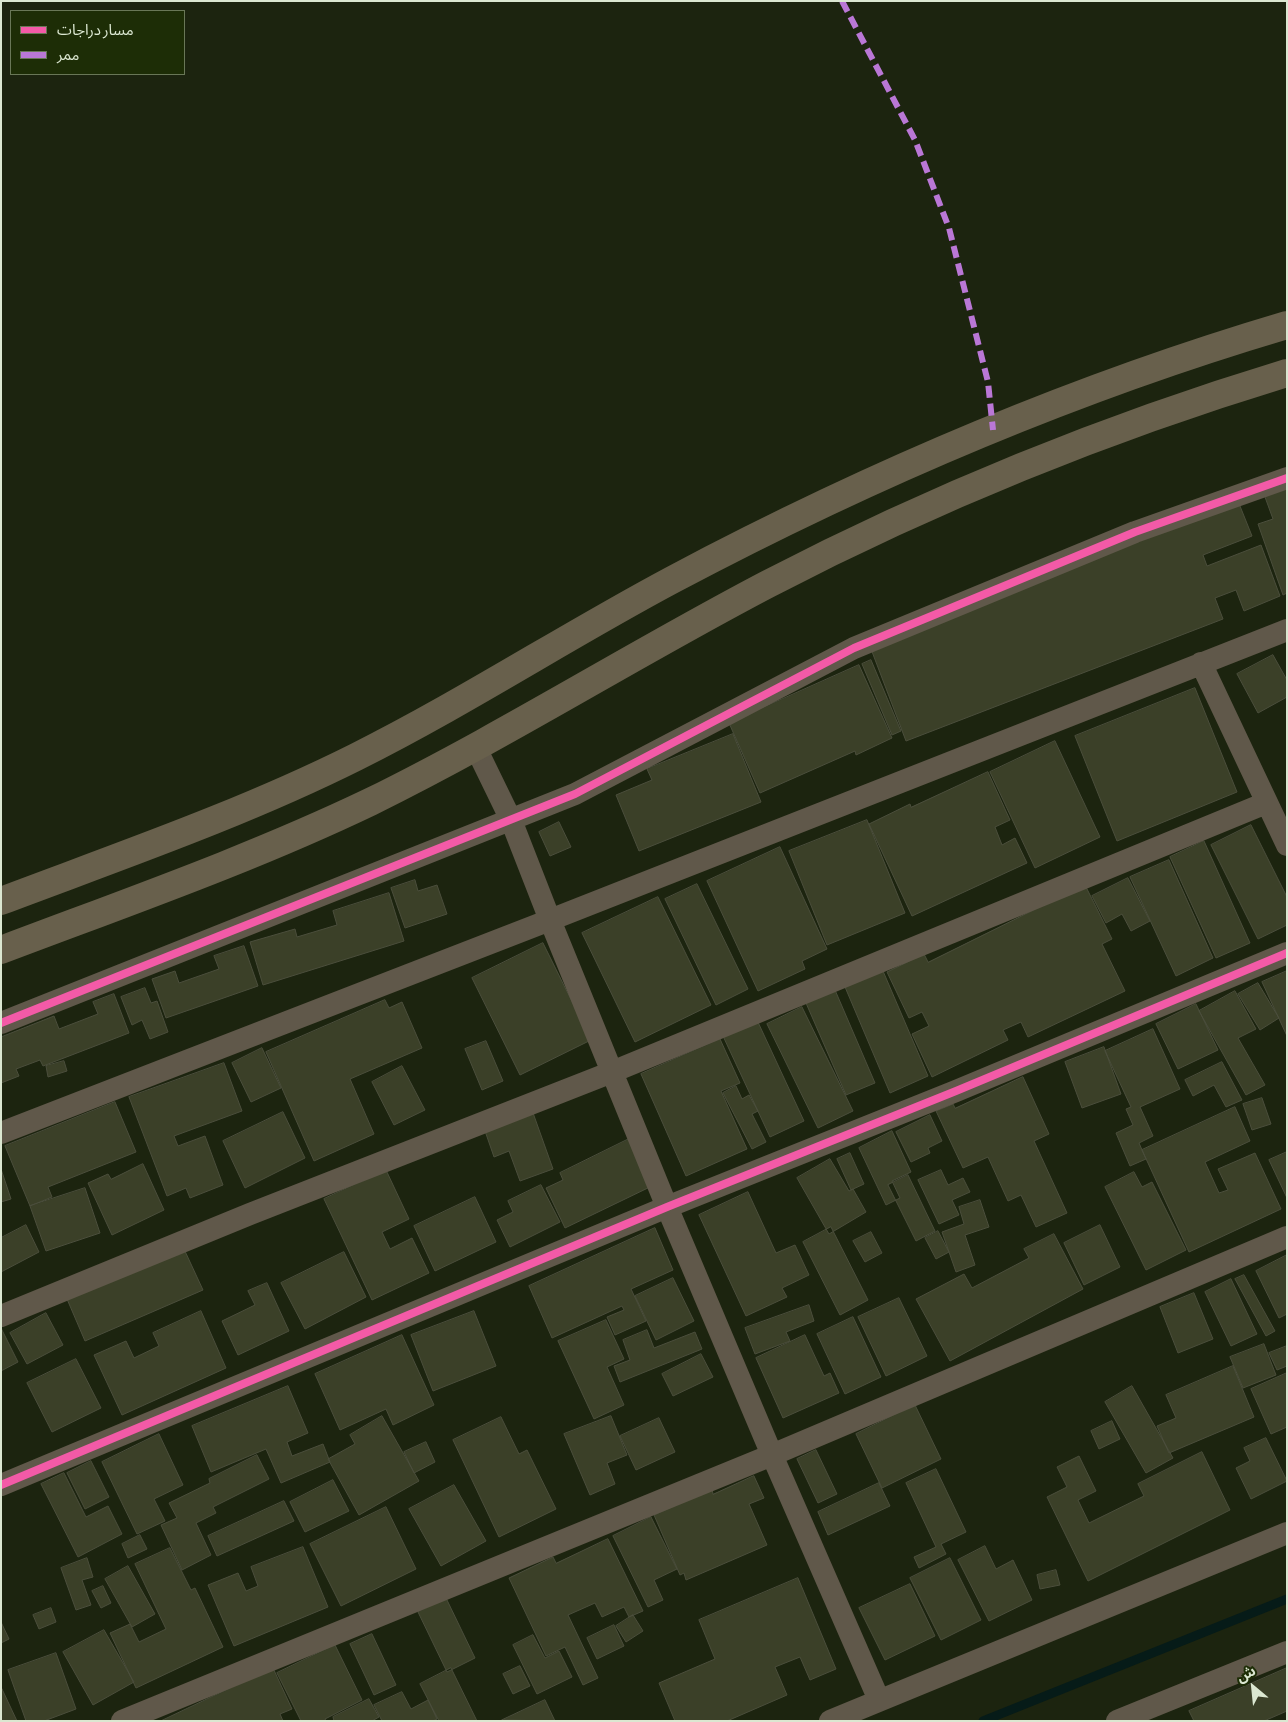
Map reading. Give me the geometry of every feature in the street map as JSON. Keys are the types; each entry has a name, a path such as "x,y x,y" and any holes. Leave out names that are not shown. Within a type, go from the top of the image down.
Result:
{"main road":[{"path":"1,901 222,816 353,758 417,725 670,581 776,527 883,476 1062,402 1194,355 1287,325"},
{"path":"1,950 228,863 304,832 377,798 772,582 866,536 963,492 1060,452 1159,415 1287,373"}],"street":[{"path":"1,1023 575,794 854,648 1135,532 1287,478"},
{"path":"1,1133 550,920 1287,630"},
{"path":"1201,663 1287,845"},
{"path":"475,746 511,820 668,1207 772,1455 880,1700"},
{"path":"1,1316 250,1214 612,1072 1266,803"},
{"path":"1,1485 668,1207 956,1091 1287,953"},
{"path":"122,1721 772,1455 1287,1237"},
{"path":"830,1721 1287,1533"},
{"path":"1117,1721 1287,1652"}],"building":[{"path":"1287,489 1287,593 1283,595 1258,524 1273,519 1265,497"},
{"path":"1238,501 1252,536 1203,555 1207,566 1261,545 1280,596 1244,611 1236,590 1215,598 1223,619 906,741 871,649"},
{"path":"1273,655 1287,680 1287,697 1258,713 1237,674"},
{"path":"871,660 901,731 892,735 862,664"},
{"path":"859,665 892,738 856,755 855,751 760,793 729,723"},
{"path":"1195,688 1237,792 1117,841 1075,736"},
{"path":"733,734 761,802 639,851 616,795 652,780 647,769"},
{"path":"1055,741 1100,837 1035,868 990,772"},
{"path":"988,772 1010,820 995,827 1002,845 1015,838 1027,863 912,916 869,824 910,804 911,807"},
{"path":"867,820 905,913 827,945 789,851"},
{"path":"559,822 571,847 550,856 539,832"},
{"path":"1251,825 1287,897 1287,925 1258,939 1211,845"},
{"path":"1204,841 1250,943 1216,958 1170,857"},
{"path":"780,847 827,949 802,961 805,969 758,991 707,881"},
{"path":"1169,860 1213,958 1176,976 1130,877"},
{"path":"1128,878 1150,921 1131,931 1122,914 1106,923 1092,896"},
{"path":"415,880 418,891 437,885 447,914 405,928 391,888"},
{"path":"697,884 748,989 716,1005 665,899"},
{"path":"1085,885 1112,939 1102,944 1125,991 1028,1037 1021,1022 1003,1030 1008,1040 932,1077 912,1034 929,1026 922,1012 909,1018 887,972 924,954 928,962"},
{"path":"389,893 404,941 263,985 250,942 295,929 297,937 337,925 333,911"},
{"path":"658,897 711,1005 635,1042 582,933"},
{"path":"543,943 591,1040 520,1075 472,978"},
{"path":"244,946 258,986 166,1018 152,979 175,971 179,983 219,969 214,956"},
{"path":"883,971 928,1076 890,1093 845,987"},
{"path":"1287,971 1287,1036 1262,982"},
{"path":"1258,983 1279,1018 1260,1030 1238,994"},
{"path":"145,988 151,1003 157,1001 168,1032 150,1039 142,1020 132,1025 121,997"},
{"path":"835,990 875,1083 846,1095 806,1003"},
{"path":"1235,991 1256,1029 1238,1038 1265,1085 1246,1095 1199,1011"},
{"path":"114,994 129,1033 43,1066 40,1060 16,1069 19,1076 1,1083 1,1037 54,1016 59,1029 98,1014 93,1002"},
{"path":"385,1000 389,1008 402,1002 422,1048 350,1079 374,1134 314,1161 266,1052"},
{"path":"1196,1004 1218,1050 1178,1069 1156,1024"},
{"path":"802,1007 853,1111 818,1128 767,1024"},
{"path":"757,1020 804,1121 770,1137 723,1036"},
{"path":"1153,1029 1180,1089 1140,1107 1153,1136 1139,1143 1146,1159 1130,1166 1116,1133 1133,1125 1126,1109 1131,1107 1105,1051"},
{"path":"720,1039 740,1083 721,1091 747,1149 686,1176 641,1074"},
{"path":"486,1041 503,1081 482,1090 465,1049"},
{"path":"1104,1047 1121,1094 1082,1108 1065,1062"},
{"path":"262,1048 281,1088 251,1102 232,1063"},
{"path":"64,1061 67,1071 48,1077 46,1066"},
{"path":"1222,1062 1242,1100 1226,1107 1214,1085 1193,1096 1185,1080"},
{"path":"224,1063 242,1111 174,1136 178,1146 205,1136 223,1185 190,1198 186,1188 167,1196 129,1097"},
{"path":"402,1066 425,1110 394,1125 372,1082"},
{"path":"1023,1077 1049,1134 1034,1141 1067,1213 1036,1227 1021,1195 1008,1201 988,1157 963,1168 936,1111 953,1104 955,1108"},
{"path":"736,1086 742,1099 749,1095 758,1111 752,1114 766,1142 752,1149 723,1093"},
{"path":"1262,1098 1271,1124 1252,1130 1243,1104"},
{"path":"115,1102 136,1152 48,1187 52,1197 30,1206 5,1146"},
{"path":"1235,1107 1250,1141 1205,1162 1219,1193 1228,1190 1218,1169 1255,1153 1281,1209 1189,1252 1142,1150"},
{"path":"532,1110 553,1169 520,1181 509,1151 494,1157 484,1128"},
{"path":"283,1112 305,1158 245,1188 223,1141"},
{"path":"930,1115 942,1141 928,1148 930,1153 911,1162 896,1132"},
{"path":"892,1131 911,1172 892,1181 900,1198 886,1205 859,1148"},
{"path":"629,1139 652,1186 565,1228 546,1188 563,1180 560,1173"},
{"path":"1287,1152 1287,1198 1269,1160"},
{"path":"850,1153 864,1184 851,1190 837,1159"},
{"path":"830,1159 849,1191 853,1189 866,1212 829,1234 797,1178"},
{"path":"143,1164 164,1210 112,1235 88,1183 108,1174 111,1179"},
{"path":"1,1169 11,1199 1,1202"},
{"path":"386,1170 409,1219 382,1232 390,1249 412,1238 429,1273 372,1300 324,1199"},
{"path":"941,1170 948,1185 963,1178 970,1192 952,1200 959,1215 939,1224 918,1180"},
{"path":"1134,1172 1142,1187 1152,1182 1186,1250 1146,1270 1105,1187"},
{"path":"908,1175 935,1231 916,1241 888,1185"},
{"path":"541,1185 560,1222 510,1247 497,1220 513,1212 508,1201"},
{"path":"85,1188 100,1233 46,1251 30,1206"},
{"path":"748,1192 776,1253 795,1245 809,1275 782,1288 787,1297 746,1316 699,1215"},
{"path":"475,1197 496,1242 435,1271 414,1226"},
{"path":"980,1200 989,1227 965,1235 975,1265 956,1272 942,1232 964,1224 959,1207"},
{"path":"26,1225 39,1252 1,1272 1,1238"},
{"path":"1100,1225 1120,1267 1084,1285 1064,1243"},
{"path":"831,1227 868,1300 840,1315 803,1242"},
{"path":"655,1228 673,1270 631,1289 646,1321 615,1335 607,1317 624,1310 622,1306 552,1338 529,1286"},
{"path":"938,1231 949,1252 936,1259 925,1238"},
{"path":"871,1232 882,1253 865,1262 853,1241"},
{"path":"1054,1234 1083,1289 950,1361 916,1299 964,1274 972,1288 1029,1258 1024,1249"},
{"path":"184,1249 203,1290 85,1341 67,1299"},
{"path":"344,1252 366,1297 305,1329 281,1283"},
{"path":"1287,1255 1287,1314 1279,1318 1256,1271"},
{"path":"1244,1275 1275,1331 1266,1336 1235,1279"},
{"path":"673,1278 694,1321 656,1340 635,1296"},
{"path":"1231,1279 1257,1334 1231,1346 1205,1292"},
{"path":"267,1283 289,1331 238,1355 222,1321 255,1305 248,1291"},
{"path":"1194,1293 1213,1339 1178,1353 1160,1307"},
{"path":"899,1298 927,1356 886,1376 858,1317"},
{"path":"809,1305 814,1321 786,1332 790,1341 755,1354 745,1328"},
{"path":"201,1311 226,1368 122,1415 94,1355 126,1341 134,1358 159,1346 153,1333"},
{"path":"474,1311 496,1366 433,1391 411,1335"},
{"path":"46,1313 63,1345 27,1364 10,1333"},
{"path":"853,1317 881,1377 845,1394 817,1334"},
{"path":"606,1320 624,1359 607,1367 624,1405 594,1419 558,1341"},
{"path":"1,1328 18,1362 1,1371"},
{"path":"647,1330 654,1348 695,1332 702,1349 620,1382 614,1366 630,1360 623,1340"},
{"path":"402,1335 434,1405 393,1425 386,1409 340,1430 315,1374"},
{"path":"805,1335 824,1376 830,1373 839,1393 783,1418 756,1358"},
{"path":"1264,1344 1276,1375 1243,1388 1230,1357"},
{"path":"1287,1346 1287,1366 1277,1370 1269,1353"},
{"path":"701,1354 713,1377 673,1396 662,1374"},
{"path":"76,1359 101,1408 52,1432 27,1383"},
{"path":"1233,1366 1254,1417 1169,1453 1157,1426 1176,1418 1166,1395"},
{"path":"1287,1373 1287,1427 1271,1434 1251,1389"},
{"path":"288,1386 308,1433 287,1442 292,1456 323,1444 330,1462 281,1483 266,1449 211,1472 192,1426"},
{"path":"1132,1386 1173,1458 1146,1473 1105,1402"},
{"path":"915,1405 941,1459 882,1488 856,1434"},
{"path":"382,1416 419,1481 359,1515 328,1459 355,1444 350,1435"},
{"path":"611,1416 627,1455 607,1463 615,1484 590,1495 564,1434"},
{"path":"501,1417 519,1454 527,1450 556,1509 499,1537 453,1440"},
{"path":"659,1418 675,1452 636,1470 620,1436"},
{"path":"1112,1421 1120,1439 1099,1449 1091,1431"},
{"path":"159,1434 183,1485 154,1499 165,1521 137,1534 102,1462"},
{"path":"1266,1438 1287,1481 1251,1499 1236,1468 1250,1461 1244,1448"},
{"path":"426,1442 435,1462 414,1473 404,1452"},
{"path":"816,1450 837,1494 818,1503 797,1459"},
{"path":"1202,1452 1230,1510 1088,1581 1047,1497 1067,1487 1057,1467 1079,1456 1096,1491 1078,1500 1089,1523 1144,1496 1138,1484"},
{"path":"257,1455 269,1479 213,1507 216,1513 196,1523 211,1555 182,1570 161,1525 177,1518 169,1503 210,1483 209,1479"},
{"path":"91,1461 109,1497 85,1509 67,1473"},
{"path":"936,1469 966,1532 941,1544 946,1554 919,1568 914,1557 936,1547 906,1483"},
{"path":"64,1473 86,1517 108,1506 122,1534 78,1557 41,1484"},
{"path":"754,1476 764,1498 749,1504 767,1545 686,1580 684,1573 680,1575 654,1515 712,1489 713,1494"},
{"path":"333,1480 349,1511 305,1532 290,1502"},
{"path":"879,1483 890,1506 828,1535 818,1512"},
{"path":"454,1485 486,1541 441,1566 409,1509"},
{"path":"284,1501 294,1521 217,1556 208,1536"},
{"path":"386,1507 416,1569 341,1606 310,1544"},
{"path":"651,1517 677,1569 654,1580 663,1600 648,1607 613,1536"},
{"path":"140,1535 147,1549 128,1558 122,1544"},
{"path":"608,1539 643,1611 629,1617 624,1607 602,1617 595,1603 568,1615 598,1678 583,1685 565,1647 546,1656 509,1578 553,1557 556,1563"},
{"path":"985,1546 996,1569 1013,1560 1032,1600 989,1621 958,1560"},
{"path":"303,1547 328,1607 234,1646 208,1585 238,1573 246,1591 258,1586 251,1567"},
{"path":"170,1548 191,1590 195,1588 223,1647 136,1688 110,1633 130,1624 139,1642 166,1629 135,1564"},
{"path":"87,1558 93,1577 82,1580 91,1605 76,1610 61,1568"},
{"path":"950,1558 981,1620 941,1640 910,1578"},
{"path":"128,1566 155,1614 132,1627 105,1579"},
{"path":"1056,1570 1060,1585 1040,1589 1037,1575"},
{"path":"798,1578 836,1669 810,1680 800,1657 775,1667 787,1695 727,1721 675,1721 659,1683 715,1659 699,1620"},
{"path":"910,1584 935,1636 885,1660 859,1608"},
{"path":"103,1586 111,1603 101,1608 92,1591"},
{"path":"446,1598 475,1658 447,1672 418,1612"},
{"path":"51,1608 56,1622 39,1629 33,1615"},
{"path":"633,1615 643,1631 626,1642 616,1626"},
{"path":"1,1622 9,1639 1,1643"},
{"path":"614,1625 624,1646 597,1659 587,1638"},
{"path":"104,1630 134,1682 93,1705 63,1652"},
{"path":"372,1634 396,1685 374,1695 350,1644"},
{"path":"533,1635 545,1658 559,1651 572,1677 537,1694 513,1645"},
{"path":"335,1645 362,1700 325,1719 326,1721 301,1721 277,1673"},
{"path":"56,1653 76,1709 44,1721 26,1721 8,1670"},
{"path":"520,1666 530,1686 513,1694 503,1674"},
{"path":"273,1668 292,1709 280,1714 283,1721 161,1721"},
{"path":"451,1668 477,1721 439,1721 420,1684"},
{"path":"1287,1668 1287,1711 1264,1721 1194,1721 1189,1711"},
{"path":"2,1689 17,1721 1,1721"},
{"path":"402,1692 411,1709 428,1700 437,1719 433,1721 382,1721 374,1705"},
{"path":"369,1699 379,1717 372,1721 334,1721 333,1717"},
{"path":"545,1700 555,1721 502,1720"}],"waterway":[{"path":"983,1721 1287,1599"}],"marked path":[{"path":"842,1 915,140 949,228 988,382 993,430"}],"cycle path":[{"path":"1,1023 575,794 854,648 1135,532 1287,478"},
{"path":"1,1485 667,1207 956,1091 1287,953"}]}
